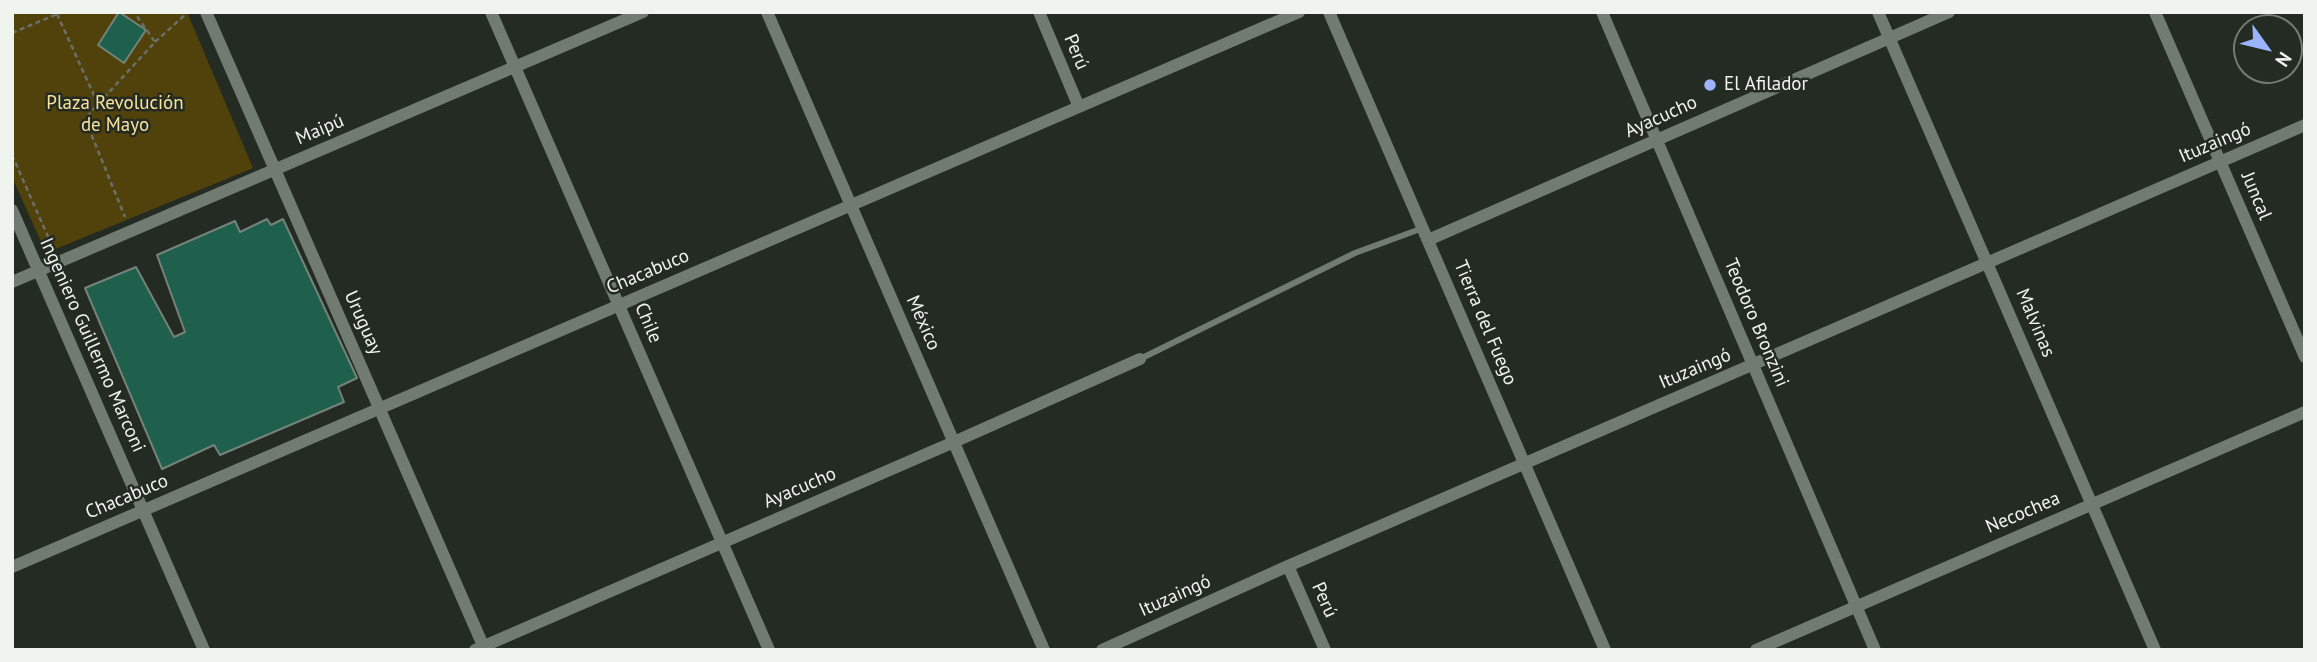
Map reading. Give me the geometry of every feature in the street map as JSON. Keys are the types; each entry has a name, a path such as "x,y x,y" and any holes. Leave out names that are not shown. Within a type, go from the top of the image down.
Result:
{"street":[{"name":"Uruguay","path":"206,12 380,409 481,649"},
{"name":"Chile","path":"491,12 769,650"},
{"name":"Maipú","path":"12,282 643,12"},
{"name":"México","path":"766,12 1044,650"},
{"name":"Perú","path":"1038,12 1079,107"},
{"name":"Chacabuco","path":"12,567 1299,12"},
{"name":"Tierra del Fuego","path":"1329,12 1605,650"},
{"name":"Teodoro Bronzini","path":"1602,12 1875,650"},
{"name":"Malvinas","path":"1878,12 2155,650"},
{"name":"Ayacucho","path":"1425,234 1657,140 1949,12"},
{"name":"Juncal","path":"2155,12 2305,357"},
{"name":"Ituzaingó","path":"1102,650 1288,566 2305,125"},
{"name":"Ingeniero Guillermo Marconi","path":"12,210 204,650"},
{"name":"Ayacucho","path":"481,649 1140,359"},
{"name":"Necochea","path":"1756,650 2305,412"},
{"name":"Perú","path":"1288,566 1325,650"}],"lane":[{"path":"1140,359 1354,253 1425,234"}],"path":[{"path":"12,33 62,12"},
{"path":"134,12 155,42"},
{"path":"128,224 85,118 155,42 188,12"},
{"path":"57,14 98,104"},
{"path":"12,155 56,255"}],"green space":[{"name":"Plaza Revolución de Mayo","path":"12,12 187,12 253,168 46,253 12,177"}],"building":[{"path":"119,12 146,30 124,63 98,45"},
{"path":"267,219 271,225 283,219 357,378 338,387 344,402 220,455 214,445 162,469 85,288 136,267 174,337 185,332 157,255 235,221 240,232"}],"place":[{"name":"El Afilador","path":"1710,85"}]}
